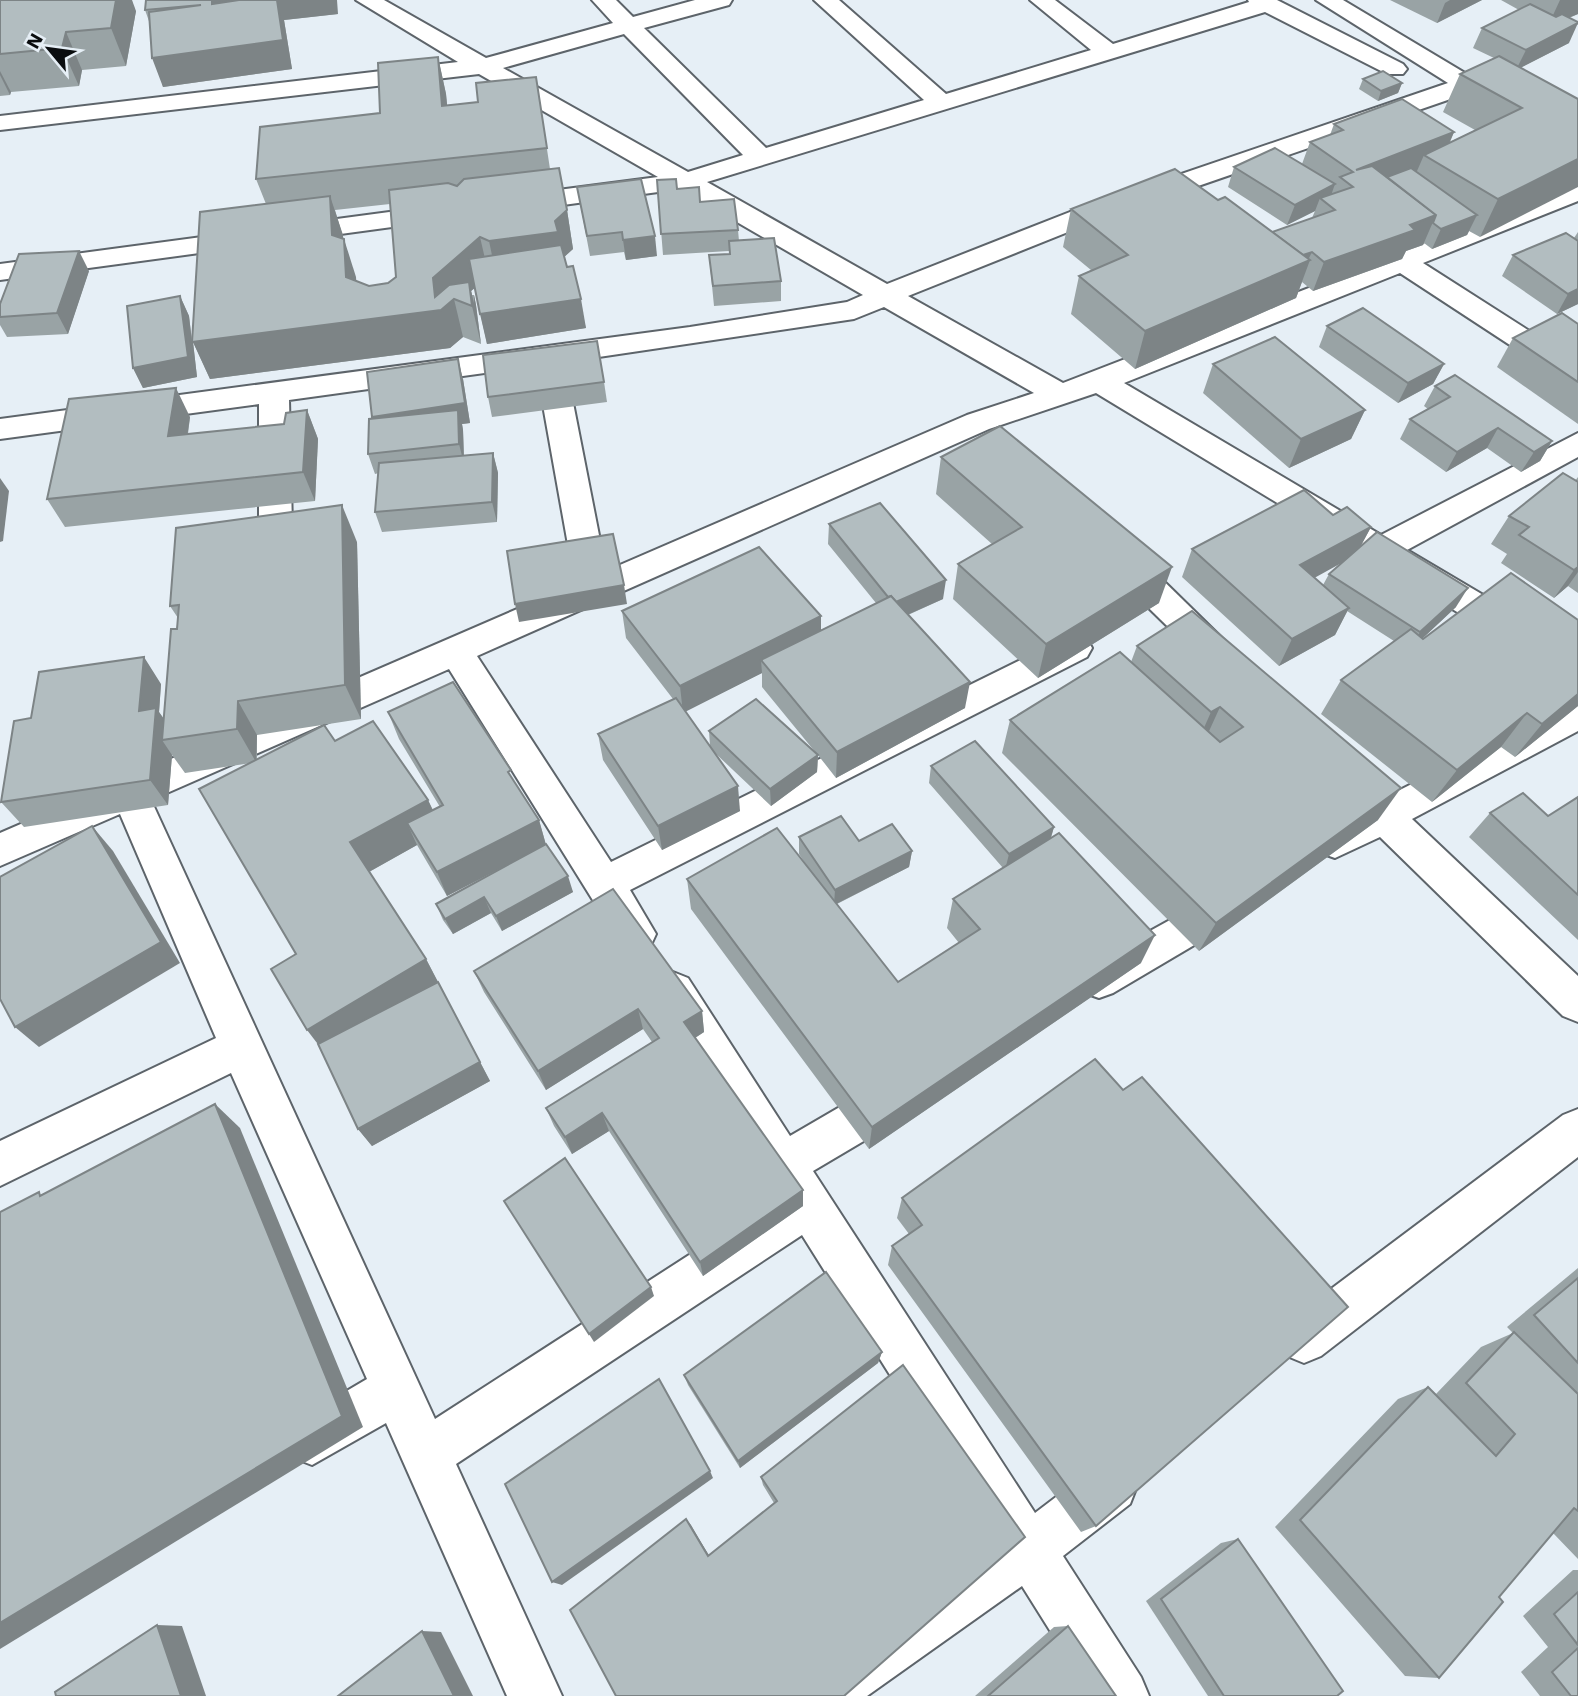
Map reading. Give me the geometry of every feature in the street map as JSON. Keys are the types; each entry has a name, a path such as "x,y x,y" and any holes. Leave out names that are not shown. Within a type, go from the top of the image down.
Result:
{"street":[{"path":"367,0 1060,395"},
{"path":"603,0 761,158"},
{"path":"0,123 482,66 721,0"},
{"path":"825,0 942,103"},
{"path":"1327,0 1455,89"},
{"path":"1045,1 1109,52"},
{"path":"0,272 478,209 528,215 684,181 1109,52 1263,2 1455,89 1500,106"},
{"path":"0,429 274,392 547,342 830,315 886,296 917,281 1079,218 1455,89"},
{"path":"0,850 129,792 278,713 455,650 978,422 1099,382 1578,192"},
{"path":"1402,262 1578,376"},
{"path":"547,342 593,590"},
{"path":"1099,382 1578,668"},
{"path":"274,392 276,601"},
{"path":"978,422 1007,451"},
{"path":"1380,550 1578,444"},
{"path":"1096,536 1244,680"},
{"path":"604,884 1165,603"},
{"path":"455,650 1122,1696"},
{"path":"1299,863 1382,815 1578,714"},
{"path":"1343,776 1578,1003"},
{"path":"129,792 239,1048 397,1388 534,1696"},
{"path":"1071,996 1263,884"},
{"path":"0,1164 239,1048"},
{"path":"783,1164 927,1080"},
{"path":"1270,1365 1578,1129"},
{"path":"426,1454 809,1204"},
{"path":"268,1466 397,1388"},
{"path":"821,1696 1028,1550 1149,1458"}],"building":[{"path":"0,0 116,0 111,28 66,32 62,48 0,54"},
{"path":"146,0 212,0 212,4 239,0 277,0 283,40 152,58 149,12 201,5 145,10"},
{"path":"1530,4 1556,17 1562,14 1578,23 1526,50 1482,28"},
{"path":"1499,56 1578,99 1578,159 1498,199 1424,155 1522,108 1460,74"},
{"path":"438,57 442,106 478,102 476,83 536,77 547,148 256,179 260,127 380,113 378,63"},
{"path":"1383,71 1402,83 1381,91 1363,79"},
{"path":"1402,99 1454,132 1356,170 1372,166 1436,215 1410,225 1415,230 1324,262 1312,252 1303,255 1272,232 1335,210 1320,198 1353,187 1340,177 1353,172 1310,142 1343,130 1334,124"},
{"path":"1275,148 1335,184 1295,205 1234,167"},
{"path":"559,168 567,210 555,221 558,232 489,241 480,237 433,278 435,297 449,285 469,282 472,306 454,299 441,310 192,342 200,212 330,196 332,235 344,239 346,277 369,286 388,283 396,277 389,190 448,183 457,186 464,179"},
{"path":"1411,168 1477,215 1441,229 1433,223 1436,215 1387,177"},
{"path":"1175,169 1218,200 1225,197 1310,260 1145,331 1079,276 1128,255 1071,209"},
{"path":"641,179 655,236 623,240 622,232 587,236 577,187"},
{"path":"676,179 677,189 699,187 700,202 734,199 738,230 661,234 657,180"},
{"path":"1566,233 1578,241 1578,289 1568,294 1513,255"},
{"path":"774,238 781,281 713,286 709,255 730,254 729,241"},
{"path":"561,245 567,267 573,266 581,299 480,314 469,259"},
{"path":"79,251 57,313 0,317 0,304 19,254"},
{"path":"180,296 188,357 133,368 127,306"},
{"path":"1363,308 1444,364 1408,383 1327,326"},
{"path":"1562,313 1578,324 1578,382 1513,338"},
{"path":"1275,337 1365,410 1301,439 1213,364"},
{"path":"597,341 604,382 488,397 483,355"},
{"path":"458,359 465,403 372,417 367,372"},
{"path":"1455,375 1552,441 1534,452 1498,428 1457,452 1410,419 1450,397 1435,386"},
{"path":"176,388 168,436 284,424 286,413 307,410 303,472 47,499 69,399"},
{"path":"458,410 459,444 368,454 369,419"},
{"path":"1000,426 1172,567 1046,644 958,564 1022,527 941,457"},
{"path":"493,453 492,502 375,512 379,463"},
{"path":"1563,473 1578,482 1578,567 1574,570 1519,535 1529,527 1509,516"},
{"path":"1304,490 1333,515 1347,507 1371,527 1300,565 1349,608 1292,639 1192,549"},
{"path":"880,503 946,580 896,602 891,596 888,597 829,524"},
{"path":"342,505 345,685 238,701 237,729 162,740 171,629 177,629 179,605 170,606 176,528"},
{"path":"1377,532 1468,588 1420,632 1329,574"},
{"path":"613,534 624,585 515,604 507,551"},
{"path":"759,547 821,616 680,686 622,611"},
{"path":"1511,573 1578,620 1578,694 1542,724 1527,713 1457,770 1341,680 1411,629 1423,639"},
{"path":"891,596 970,682 837,752 761,660"},
{"path":"1192,611 1401,788 1216,923 1010,720 1120,652 1220,742 1243,727 1220,707 1211,712 1137,646"},
{"path":"144,657 139,711 156,708 150,780 1,802 14,721 31,718 39,672"},
{"path":"453,682 511,770 508,772 539,820 437,872 407,823 443,805 388,712"},
{"path":"676,698 738,786 658,826 598,734"},
{"path":"756,699 818,755 770,789 709,731"},
{"path":"373,721 428,800 350,842 426,959 307,1030 271,969 296,954 199,789 324,725 335,741"},
{"path":"975,741 1054,827 1009,854 931,766"},
{"path":"1523,793 1548,816 1578,797 1578,895 1490,813"},
{"path":"841,816 859,841 892,824 912,851 835,890 799,837"},
{"path":"92,826 161,942 15,1027 0,999 0,877"},
{"path":"777,828 898,982 980,929 953,899 1059,833 1155,935 872,1127 687,879"},
{"path":"546,844 568,876 496,916 484,897 445,919 436,904"},
{"path":"613,889 702,1011 684,1022 803,1190 700,1262 602,1113 565,1137 546,1108 659,1038 638,1009 538,1071 474,971"},
{"path":"438,982 480,1062 358,1129 318,1044"},
{"path":"1095,1059 1123,1090 1142,1077 1348,1307 1096,1526 892,1246 922,1225 902,1198"},
{"path":"215,1104 342,1416 0,1623 0,1212 39,1192 40,1196"},
{"path":"565,1158 651,1287 589,1334 504,1201"},
{"path":"826,1272 882,1352 738,1461 684,1375"},
{"path":"1578,1278 1578,1363 1534,1315"},
{"path":"1514,1332 1578,1394 1578,1511 1574,1508 1499,1597 1503,1602 1439,1678 1300,1520 1428,1387 1496,1456 1515,1434 1466,1383"},
{"path":"903,1365 1025,1537 844,1696 616,1696 570,1610 686,1519 708,1556 777,1501 761,1477"},
{"path":"659,1379 710,1471 552,1582 505,1484"},
{"path":"1238,1539 1343,1691 1337,1696 1224,1696 1161,1599"},
{"path":"1578,1592 1578,1645 1554,1614"},
{"path":"157,1625 181,1696 56,1696 55,1692"},
{"path":"1068,1626 1116,1696 988,1696"},
{"path":"422,1631 454,1696 338,1696"},
{"path":"1578,1648 1578,1696 1571,1696 1552,1672"}]}
